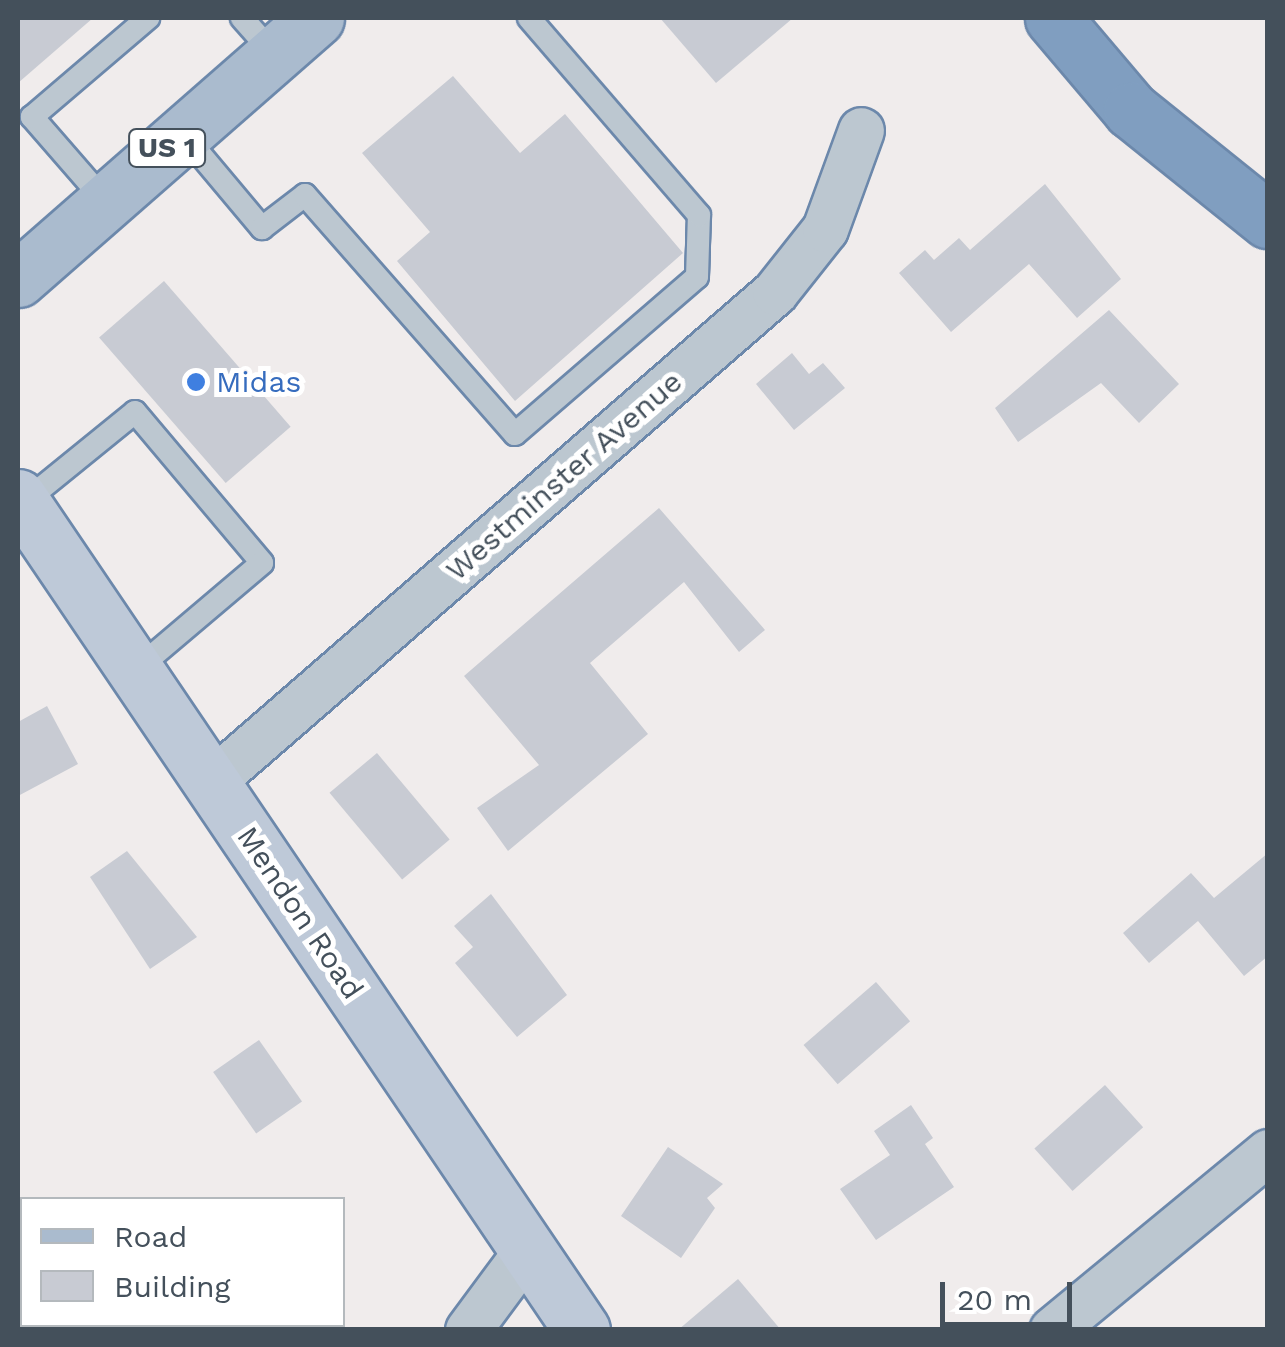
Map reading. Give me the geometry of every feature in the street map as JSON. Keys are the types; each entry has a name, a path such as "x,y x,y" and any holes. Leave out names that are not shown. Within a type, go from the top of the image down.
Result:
{"highway":[{"path":"1053,18 1131,110 1268,220"}],"main road":[{"name":"US 1","path":"18,279 183,134 258,36 316,18"}],"street":[{"name":"Westminster Avenue","path":"211,782 776,292 825,230 861,130"},
{"name":"Mendon Road","path":"20,500 582,1330"},
{"path":"1052,1330 1268,1152"},
{"path":"468,1330 528,1250"}],"lane":[{"path":"106,202 25,109 148,18"},
{"path":"183,134 262,228 305,194 515,434 697,277 699,215 530,18"},
{"path":"20,500 135,412 262,563 136,670"}],"building":[{"path":"18,18 93,18 18,83"},
{"path":"660,18 793,18 716,83"},
{"path":"453,76 520,153 565,114 683,253 515,401 397,261 430,232 362,153"},
{"path":"1045,184 1121,279 1077,318 1029,264 951,332 899,273 925,250 934,260 959,238 970,250"},
{"name":"Midas","path":"164,281 291,427 226,483 99,337"},
{"path":"1109,310 1179,384 1139,423 1101,383 1018,442 995,408"},
{"path":"792,353 809,374 823,363 845,388 794,430 756,384"},
{"path":"659,508 765,630 739,652 684,582 590,663 648,734 508,851 477,808 539,765 464,676"},
{"path":"47,706 78,764 18,796 18,722"},
{"path":"377,753 450,840 402,879 330,793"},
{"path":"127,851 197,937 150,969 90,877"},
{"path":"1268,853 1268,956 1244,976 1198,921 1149,963 1123,933 1191,873 1214,898"},
{"path":"491,894 567,995 517,1037 455,963 473,947 454,926"},
{"path":"876,982 910,1021 838,1084 804,1045"},
{"path":"259,1040 302,1101 256,1134 213,1072"},
{"path":"1105,1085 1143,1127 1073,1191 1034,1149"},
{"path":"911,1105 933,1138 925,1144 954,1187 876,1240 840,1189 890,1155 874,1131"},
{"path":"668,1147 723,1184 707,1198 715,1208 681,1258 621,1216"},
{"path":"738,1279 781,1330 678,1330"}],"place":[{"name":"Midas","path":"196,382"}]}
